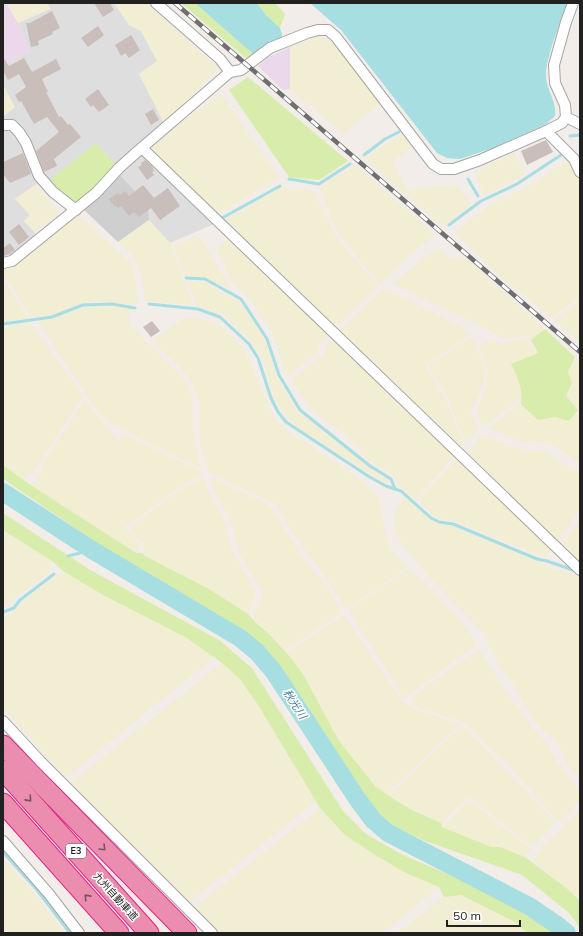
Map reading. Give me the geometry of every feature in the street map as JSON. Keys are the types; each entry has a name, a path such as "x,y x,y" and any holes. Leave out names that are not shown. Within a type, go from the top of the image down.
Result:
{"highway":[{"path":"3,745 186,933"},
{"name":"九州自動車道","path":"3,770 149,933"},
{"name":"E3","path":"3,803 116,931"},
{"path":"149,894 190,933"}],"street":[{"path":"156,3 220,59 230,72"},
{"path":"3,263 12,261 76,210 96,193 142,148 230,72 241,70 270,48 318,30 328,30 336,36 433,164 441,169 454,169 480,160 546,131 562,123 566,117 565,105 555,83 554,65 573,3"},
{"path":"566,117 580,124"},
{"path":"3,124 12,125 19,132 26,143 39,176 53,192 76,210"},
{"path":"546,131 574,159 580,172"},
{"path":"142,148 580,570"},
{"path":"3,721 41,762 212,933"},
{"path":"3,841 49,894 79,933"}],"shaded area":[{"path":"3,3 8,5 18,23 30,51 3,65"},
{"path":"6,3 47,3 50,9 18,23"},
{"path":"47,3 114,3 129,25 141,31 157,61 139,74 164,123 141,143 214,224 170,243 149,220 148,205 119,174 115,164 35,185 15,199 30,215 24,221 35,232 34,238 9,259 3,259 3,115 4,116 15,107 3,85 3,65 30,51 18,23 50,9"},
{"path":"114,3 147,3 216,66 216,71 164,123 139,74 157,61 141,31 129,25"},
{"path":"320,36 334,43 381,103 343,133 290,89 290,47"},
{"path":"290,47 290,89 283,90 258,66 267,58"},
{"path":"3,85 15,107 4,116 3,115"},
{"path":"221,94 279,178 217,214 152,151 153,145 188,117"},
{"path":"403,134 412,147 392,161 406,189 455,185 472,203 443,227 365,158"},
{"path":"514,153 526,174 484,195 475,172"},
{"path":"569,160 572,160 580,177 580,297 552,318 506,281 454,233 489,205 520,191"},
{"path":"355,165 435,235 410,254 380,284 336,229 320,187"},
{"path":"119,174 148,205 149,220 118,242 83,209"},
{"path":"35,185 59,212 35,232 24,221 30,215 15,199"},
{"path":"282,187 314,191 334,233 347,251 378,286 336,326 224,221"},
{"path":"78,215 128,261 133,269 138,305 97,301 80,304 53,314 39,317 30,316 3,272 3,267 24,257"},
{"path":"149,220 170,243 193,305 145,301 142,277 134,257 118,242"},
{"path":"199,236 231,289 205,278 185,276 173,246"},
{"path":"228,239 329,335 321,342 317,353 288,376 283,366 272,332 250,300 233,283 216,250"},
{"path":"438,248 450,258 468,260 545,329 531,340 525,336 506,339 392,283"},
{"path":"3,279 28,318 3,322"},
{"path":"187,281 205,283 240,302 265,340 276,376 299,413 368,467 390,481 385,483 296,426 283,413 274,398 262,357 251,341 222,314 197,306"},
{"path":"384,289 409,300 470,332 468,336 425,366 445,399 464,445 459,447 340,332 340,330"},
{"path":"580,301 580,342 554,320"},
{"path":"110,306 132,311 129,317 131,326 182,377 190,392 193,402 193,428 201,468 163,451 107,421 96,409 38,321 54,319 88,307"},
{"path":"186,317 211,321 220,325 234,338 243,348 267,403 276,420 283,428 347,470 365,484 378,497 388,543 392,550 408,567 346,609 321,570 298,541 276,504 208,472 200,446 199,400 187,375 152,341"},
{"path":"20,325 32,325 83,396 33,472 23,479 3,465 3,329"},
{"path":"471,337 486,369 480,393 470,414 479,427 466,443 448,398 429,366"},
{"path":"524,338 538,353 511,364 519,379 522,397 484,426 476,412 486,388 488,368 478,346 491,339 502,344"},
{"path":"332,339 335,339 455,455 415,500 401,487 393,475 372,463 358,451 360,448 351,439 318,415 310,407 293,382 293,380 324,354 327,345"},
{"path":"575,357 580,360 580,411 566,396 572,383 568,372"},
{"path":"85,400 118,442 123,434 202,472 203,476 186,483 124,527 140,544 136,553 32,486 41,474 41,467"},
{"path":"521,404 538,420 555,417 569,421 575,413 580,418 580,462 548,442 525,443 488,428"},
{"path":"482,436 528,451 545,451 571,469 580,472 580,508 558,542 467,452"},
{"path":"458,458 553,547 546,558 454,521 435,518 418,500"},
{"path":"210,477 269,505 309,567 324,582 342,612 285,651 254,621 254,616 264,592 257,584 239,553 230,518 213,489"},
{"path":"204,479 209,493 225,523 231,549 256,593 248,614 209,589 145,556 142,553 144,547 143,543 130,531 131,527 186,486"},
{"path":"404,496 431,520 438,524 452,526 539,562 552,569 580,577 580,780 566,762 555,739 542,729 532,717 513,684 497,662 483,633 422,569 400,541 394,528 395,513"},
{"path":"580,520 580,560 563,544"},
{"path":"3,530 52,561 49,572 5,605 3,605"},
{"path":"409,568 456,616 475,641 474,646 404,698 349,610"},
{"path":"63,571 103,595 187,638 214,657 66,777 3,708 3,617 15,612 25,600"},
{"path":"344,615 401,700 420,711 460,724 386,794 375,786 339,741 303,674 287,653"},
{"path":"479,649 522,714 533,729 546,742 556,761 580,792 580,802 558,821 511,768 465,723 415,706 410,701 429,684"},
{"path":"222,663 240,679 258,705 304,784 316,801 189,902 71,783"},
{"path":"462,726 555,822 532,847 469,796 441,823 414,811 388,796"},
{"path":"469,800 531,849 525,857 500,847 491,847 442,827"},
{"path":"320,808 345,835 375,855 406,873 439,887 382,933 220,933 194,908"},
{"path":"580,811 580,901 533,861 545,844"},
{"path":"3,859 32,891 64,933 3,933"},
{"path":"460,895 515,922 527,933 398,933 444,897"}],"green space":[{"path":"181,3 195,3 254,55 247,59"},
{"path":"257,3 275,3 285,14 280,28 266,15"},
{"path":"248,77 348,161 319,180 289,177 229,90"},
{"path":"96,143 115,164 80,202 74,202 48,181"},
{"path":"545,329 575,357 568,372 572,383 566,396 578,410 569,421 555,417 538,420 521,404 519,383 511,364 538,353 531,340"},
{"path":"3,465 32,486 136,553 142,553 145,556 209,589 248,614 292,659 303,674 339,741 375,786 414,811 441,823 442,827 491,847 500,847 525,857 570,891 580,901 580,928 569,913 522,875 425,841 390,825 363,799 283,669 248,634 100,545 3,479"},
{"path":"3,513 92,571 219,640 252,668 343,811 366,834 401,854 517,904 559,933 527,933 515,922 461,895 444,897 439,887 406,873 345,835 320,808 258,705 240,679 222,663 187,638 103,595 63,571 52,561 3,530"}],"water":[{"path":"195,3 257,3 266,15 280,28 282,38 267,45 254,55"},
{"path":"310,3 567,3 557,30 546,69 547,82 555,106 555,116 546,124 493,148 460,159 447,158 437,153 341,30"}],"building":[{"path":"94,3 110,3 114,10 103,17"},
{"path":"52,11 60,28 52,32 53,34 38,41 39,45 31,47 26,23 30,23"},
{"path":"98,26 104,35 88,47 81,38"},
{"path":"131,35 140,50 129,58 125,53 121,56 115,45"},
{"path":"3,57 9,66 24,58 32,72 56,59 61,69 42,79 48,92 46,92 59,117 61,116 68,125 70,124 81,137 54,159 57,166 44,172 36,151 59,132 47,117 34,124 21,101 19,102 15,95 26,87 19,74 8,80 3,71"},
{"path":"98,89 109,105 99,112 93,105 91,107 85,99"},
{"path":"153,109 159,120 151,125 145,114"},
{"path":"546,140 553,152 527,165 521,151"},
{"path":"23,153 31,174 10,183 3,174 3,162"},
{"path":"145,160 152,166 154,171 152,172 154,175 147,180 138,167 142,165 141,163"},
{"path":"143,185 154,198 168,188 180,206 160,220 151,208 139,217 134,212 129,216 121,206 118,208 116,206 115,207 109,199 118,193 120,195 125,191 129,196"},
{"path":"19,224 29,237 19,245 9,232"},
{"path":"10,243 15,250 8,255 3,256 3,248"},
{"path":"152,321 160,331 151,337 143,327"}],"waterway":[{"path":"364,155 385,139 399,132"},
{"path":"570,136 580,135"},
{"path":"449,225 481,201 517,184 561,155"},
{"path":"289,179 319,184 350,164"},
{"path":"468,179 478,196"},
{"path":"222,218 280,186"},
{"path":"186,278 205,279 241,299 267,339 279,375 300,410 370,466 391,479 395,489"},
{"path":"3,324 52,317 83,305 112,304 135,308"},
{"path":"149,304 198,309 220,317 249,344 258,358 271,398 278,412 286,422 368,476 386,486 401,491 431,518 439,522 453,524 537,559 573,570"},
{"name":"秋光川","path":"3,492 92,550 240,638 257,652 274,672 358,800 373,820 388,833 529,906 567,933"},
{"path":"68,556 92,550"},
{"path":"3,612 14,608 20,600 54,574"},
{"path":"3,852 37,890 70,933"}],"railway":[{"path":"175,3 580,352"}]}
